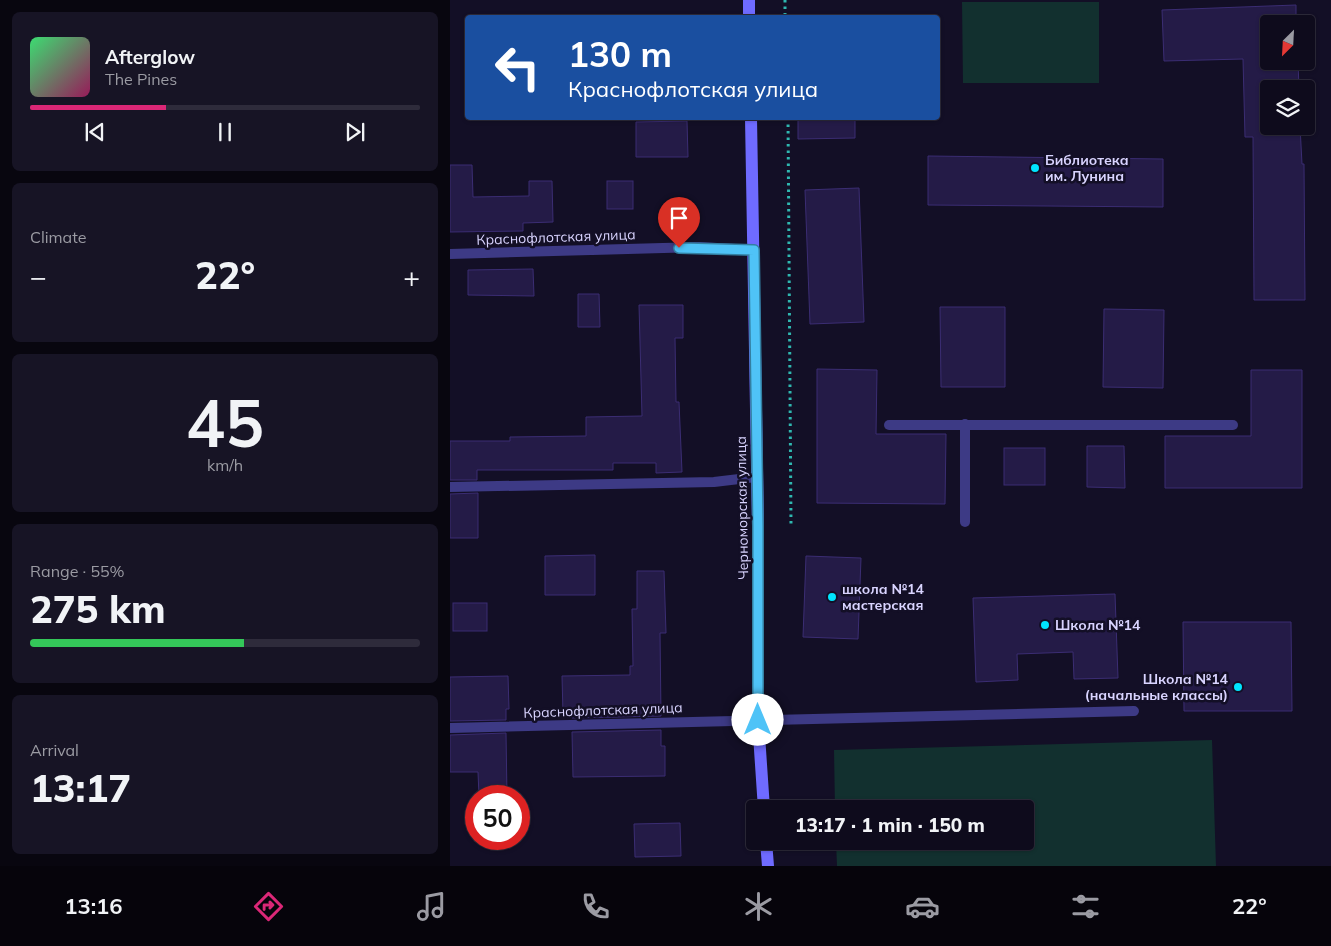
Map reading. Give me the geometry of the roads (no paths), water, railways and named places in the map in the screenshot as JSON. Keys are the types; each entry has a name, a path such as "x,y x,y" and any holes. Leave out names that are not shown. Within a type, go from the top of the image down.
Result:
{"main road":[{"path":"749,0 749,15"},
{"name":"Черноморская улица","path":"751,120 758,720 763,800"},
{"path":"767,850 768,866"}],"lane":[{"name":"Краснофлотская улица","path":"450,254 698,247 754,250"},
{"path":"889,424 1234,425"},
{"path":"965,424 965,522"},
{"path":"450,487 714,482 756,477"},
{"name":"Краснофлотская улица","path":"450,728 758,720 793,721 1134,711"}],"place":[{"name":"Библиотека им. Лунина","path":"1035,168"},
{"name":"школа №14 мастерская","path":"832,597"},
{"name":"Школа №14","path":"1045,625"},
{"name":"Школа №14 (начальные классы)","path":"1238,687"}]}
